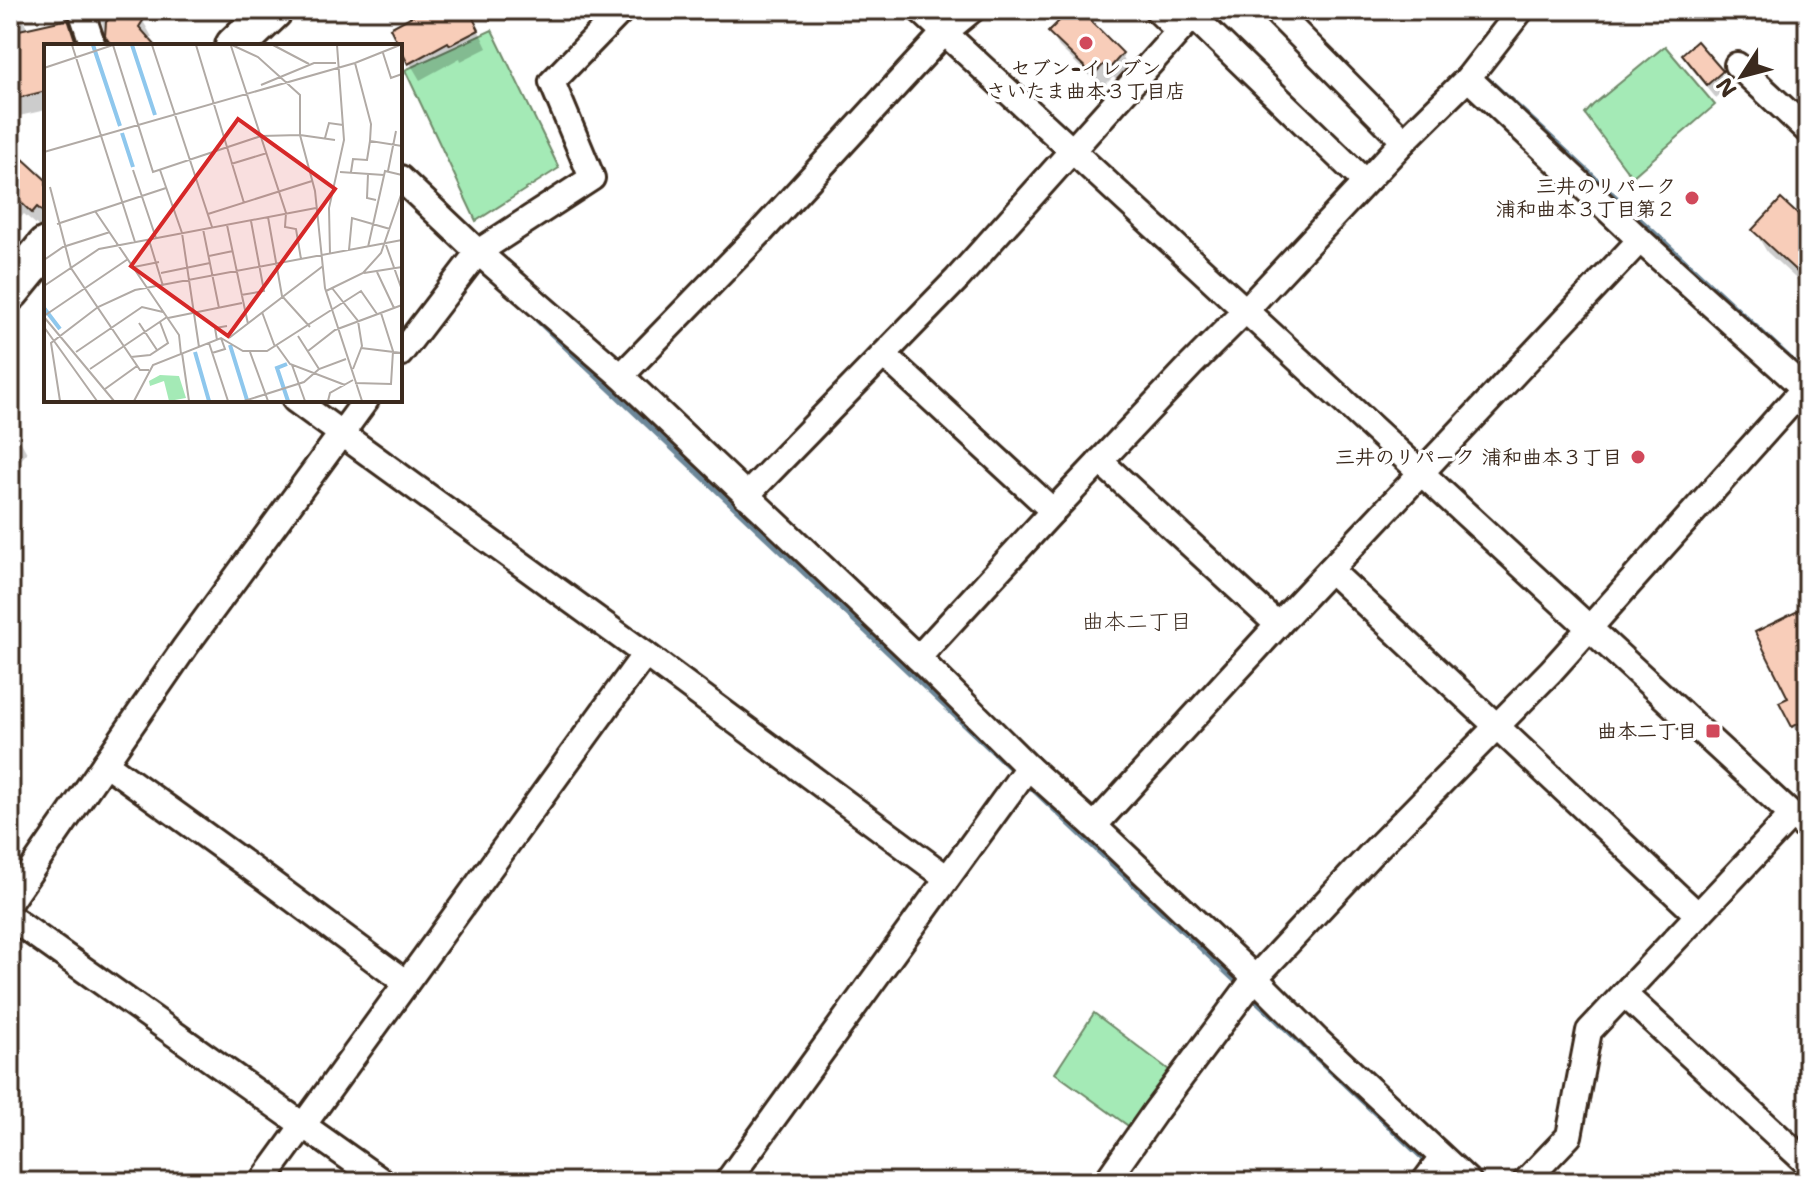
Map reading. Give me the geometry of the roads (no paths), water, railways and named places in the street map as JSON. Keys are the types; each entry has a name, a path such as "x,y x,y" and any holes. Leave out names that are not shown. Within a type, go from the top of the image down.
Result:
{"main road":[{"path":"10,291 44,249"}],"street":[{"path":"83,10 92,44"},
{"path":"402,351 478,252 592,178 552,82 622,10"},
{"path":"920,10 1800,823 1698,915 1589,1031 1569,1136 1525,1182"},
{"path":"621,376 760,233 944,33 972,10"},
{"path":"1157,10 1190,19 1365,182"},
{"path":"1274,10 1404,141"},
{"path":"918,658 1100,461 1404,141 1468,78 1521,10"},
{"path":"746,496 957,279 1190,19"},
{"path":"1737,65 1808,131"},
{"path":"1106,1182 1255,978 1370,855 1551,671 1806,388 1640,240 1468,78"},
{"path":"402,180 478,252 621,376 1028,767 1469,1182"},
{"path":"1094,826 1640,240"},
{"path":"884,355 1053,511"},
{"path":"298,402 947,878"},
{"path":"10,901 185,647 364,402"},
{"path":"1100,461 1278,625"},
{"path":"1330,570 1698,915"},
{"path":"262,1182 645,654"},
{"path":"105,763 406,983"},
{"path":"727,1182 1028,767"},
{"path":"10,917 383,1182"},
{"path":"1624,994 1808,1164"},
{"path":"1424,1182 1442,1158"},
{"path":"1805,1182 1808,1173"}],"waterway":[{"path":"1480,73 1808,376"},
{"path":"538,320 1430,1164"},
{"path":"1797,1182 1803,1165"}],"place":[{"name":"セブン-イレブン さいたま曲本３丁目店","path":"1086,43"},
{"name":"三井のリパーク 浦和曲本３丁目第２","path":"1692,198"},
{"name":"三井のリパーク 浦和曲本３丁目","path":"1638,457"},
{"name":"曲本二丁目","path":"1713,731"}],"district":[{"name":"曲本二丁目","path":"1137,621"}]}
